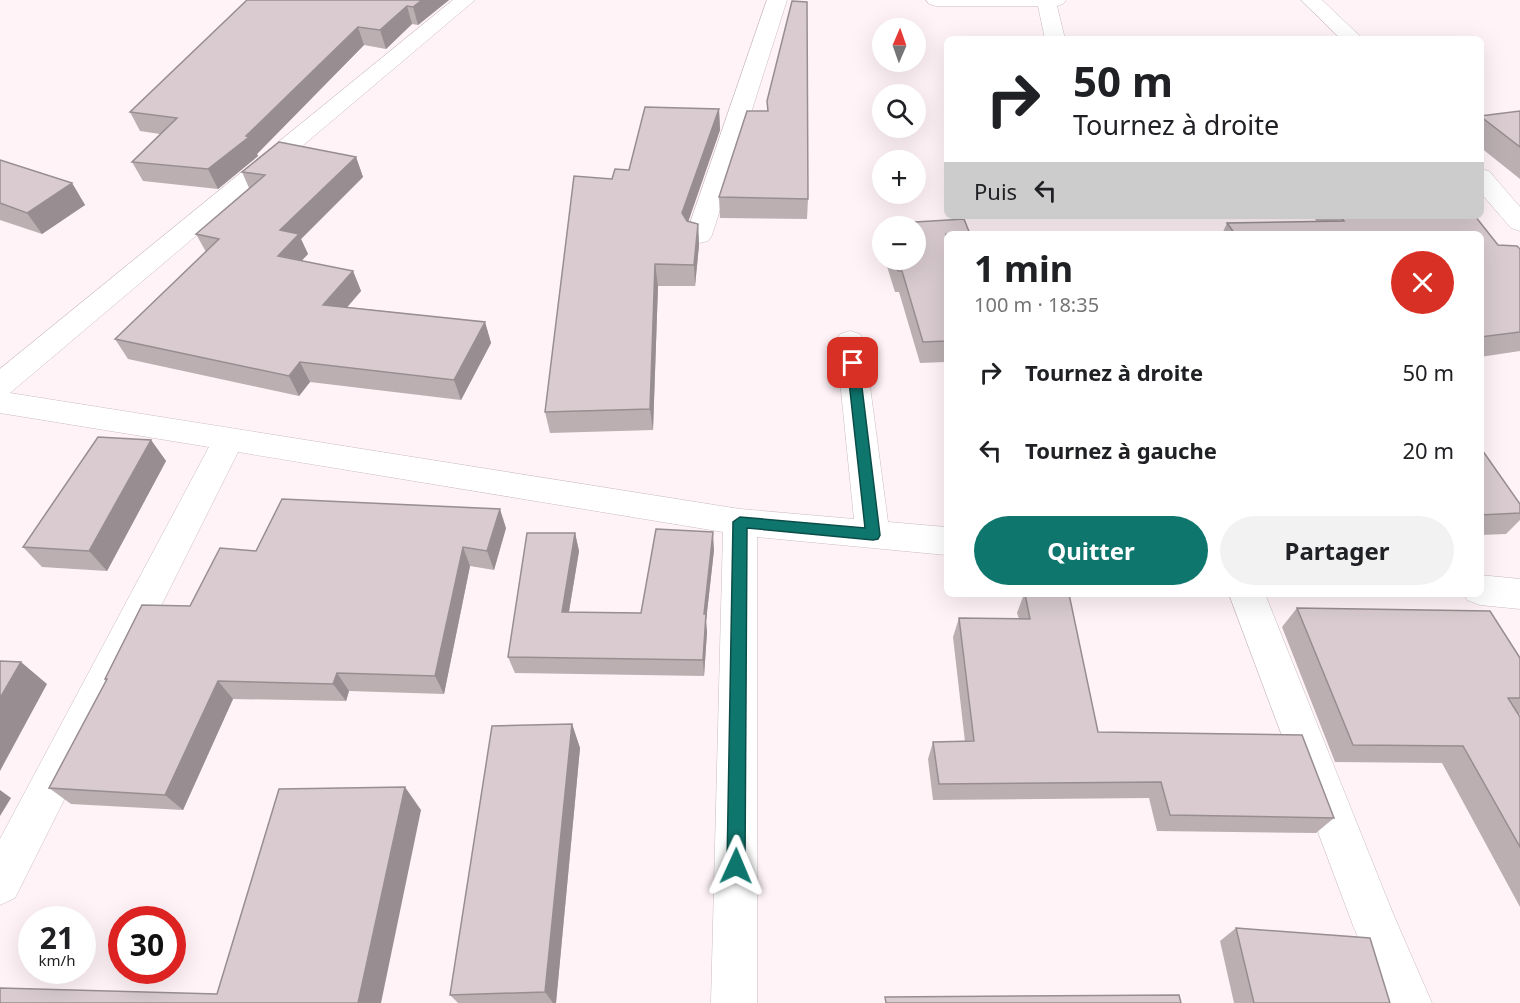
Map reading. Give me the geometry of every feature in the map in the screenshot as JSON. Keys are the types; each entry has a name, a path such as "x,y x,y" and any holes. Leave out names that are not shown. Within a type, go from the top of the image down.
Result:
{"street":[{"path":"0,384 465,0"},
{"path":"699,235 777,0"},
{"path":"936,0 1056,0"},
{"path":"1046,0 1054,36"},
{"path":"1311,0 1350,36"},
{"path":"1484,181 1520,223"},
{"path":"850,341 873,535"},
{"path":"0,402 740,522 944,541"},
{"path":"0,883 229,439"},
{"path":"734,1003 740,522"},
{"path":"1484,590 1520,594"},
{"path":"1247,597 1376,928 1409,1003"}],"building":[{"path":"247,0 422,0 413,7 407,6 380,30 358,27 246,136 249,137 208,169 132,162 177,118 130,112"},
{"path":"792,1 807,2 808,199 719,197 747,111 768,111 767,101"},
{"path":"645,107 719,109 682,213 687,221 698,224 694,265 655,264 650,409 545,412 574,176 612,179 615,169 629,170"},
{"path":"1520,111 1520,147 1484,119 1484,116"},
{"path":"279,142 356,157 280,230 299,234 278,256 353,271 323,305 485,322 454,380 300,362 289,376 115,339 219,239 196,234 265,175 242,172"},
{"path":"0,160 72,183 27,213 0,203"},
{"path":"964,219 969,231 944,231 944,341 923,342 902,271 898,271 926,270 926,221"},
{"path":"1342,219 1477,219 1498,245 1517,246 1520,249 1520,332 1484,336 1484,231 1233,231 1227,223 1344,221"},
{"path":"98,437 151,440 89,551 23,547"},
{"path":"1484,453 1520,504 1520,513 1484,515"},
{"path":"282,499 500,509 487,551 463,547 435,676 337,673 333,684 218,681 165,795 49,788 107,679 105,679 142,605 190,606 220,548 256,551"},
{"path":"656,529 713,532 704,614 706,614 703,660 508,657 527,533 575,533 562,612 641,613"},
{"path":"1026,597 1070,597 1098,732 1302,735 1334,818 1170,815 1161,782 939,784 933,742 974,741 959,618 1030,619"},
{"path":"1297,608 1490,611 1520,658 1520,698 1508,698 1520,717 1520,847 1463,746 1353,745"},
{"path":"0,661 21,662 0,698"},
{"path":"572,724 545,992 450,995 492,726"},
{"path":"405,787 358,1003 0,1003 0,988 217,994 279,789"},
{"path":"1236,928 1370,938 1390,1003 1254,1003"},
{"path":"1179,995 1181,1003 886,1003 885,997"}],"route":[{"path":"736,866 740,522 873,535 853,363"}]}
